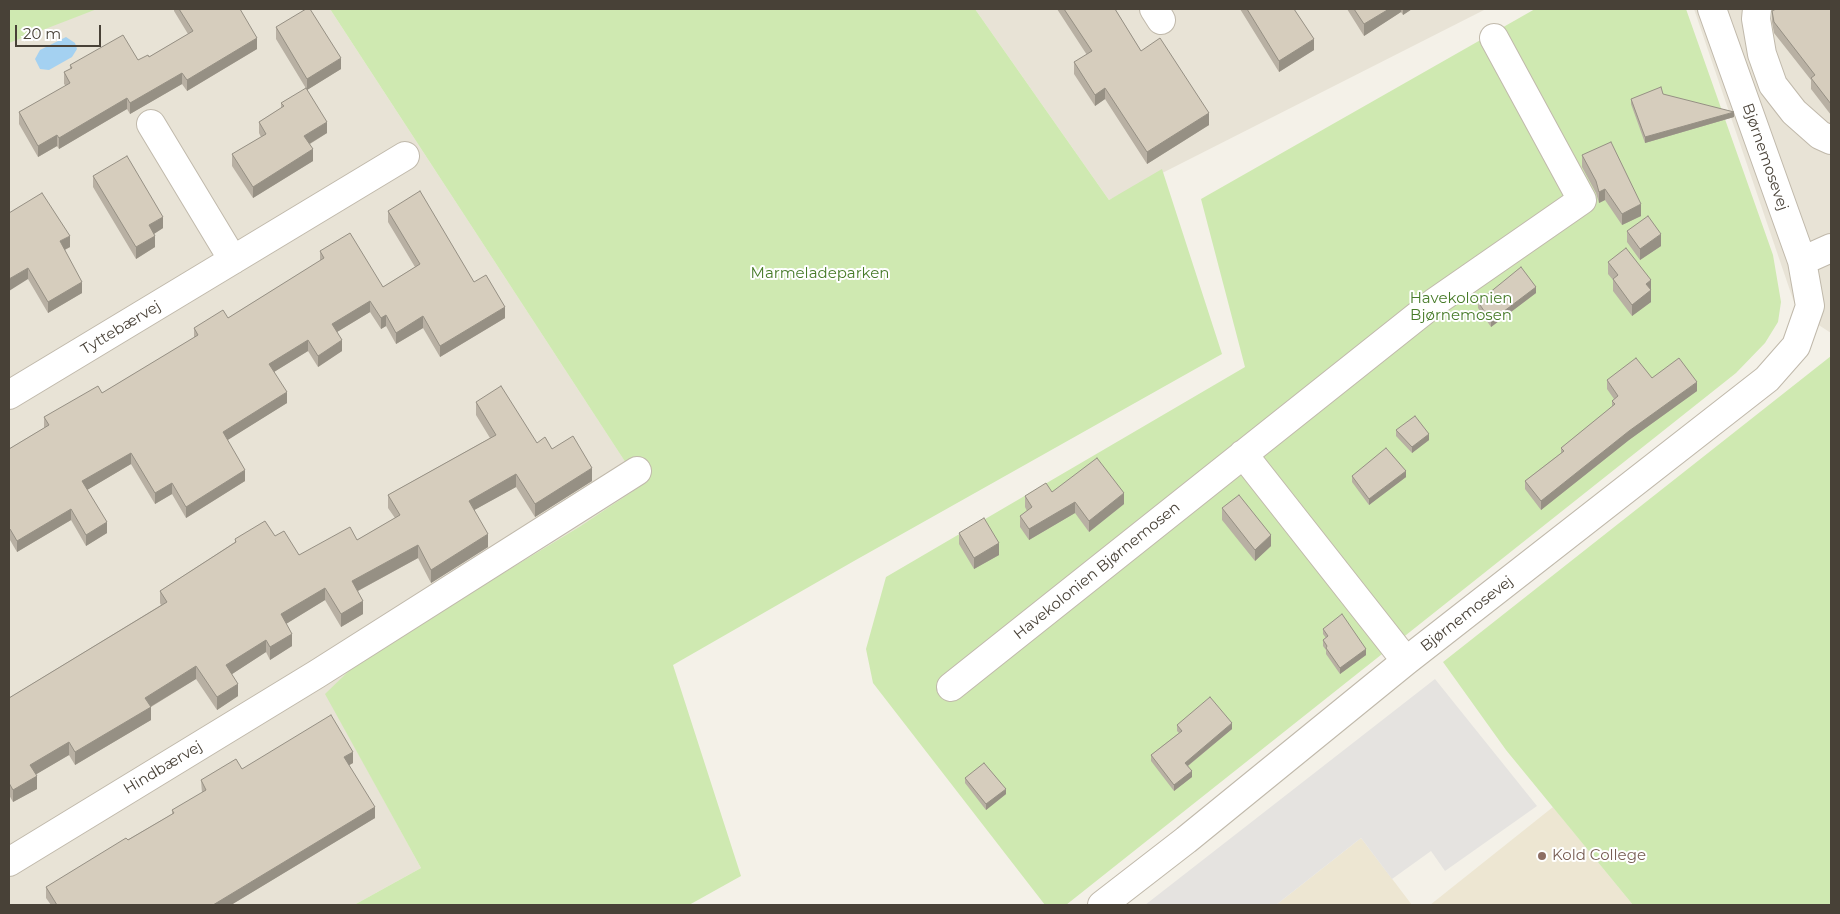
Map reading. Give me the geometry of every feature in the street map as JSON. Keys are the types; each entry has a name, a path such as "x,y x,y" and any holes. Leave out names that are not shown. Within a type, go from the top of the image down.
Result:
{"street":[{"name":"Bjørnemosevej","path":"1102,905 1186,840 1406,661 1767,379 1796,346 1820,310 1712,9"},
{"path":"1757,9 1756,19 1762,54 1773,84 1794,112 1820,134 1831,140"},
{"name":"Havekolonien Bjørnemosen","path":"951,687 1435,302 1582,200 1494,38"},
{"path":"151,124 232,260"},
{"name":"Tyttebærvej","path":"9,395 405,156"},
{"path":"1802,261 1831,248"},
{"path":"1243,454 1406,661"},
{"name":"Hindbærvej","path":"9,862 317,674 637,472"}],"shaded area":[{"path":"9,9 330,9 641,486 579,527 360,660 326,694 421,868 354,905 9,905"},
{"path":"975,9 1486,9 1109,200"},
{"path":"1694,9 1831,9 1831,333 1797,311"},
{"path":"1435,679 1537,806 1445,871 1431,851 1392,879 1361,838 1276,905 1145,905"},
{"name":"Kold College","path":"1553,807 1633,905 1430,905"},
{"path":"1361,838 1412,905 1276,905"}],"green space":[{"path":"9,9 97,9 9,43"},
{"name":"Marmeladeparken","path":"330,9 975,9 1109,200 1162,169 1222,354 673,665 741,876 689,905 354,905 421,868 325,694 360,660 579,527 639,487 637,480"},
{"name":"Havekolonien Bjørnemosen","path":"1535,9 1686,9 1773,255 1781,302 1778,322 1765,343 1736,373 1066,905 1045,905 873,683 866,649 886,577 1245,367 1201,199"},
{"path":"1831,356 1831,905 1633,905 1506,750 1443,662"}],"water":[{"path":"66,37 75,43 77,49 72,57 49,70 40,69 35,59 40,50"}],"building":[{"path":"179,9 240,9 257,38 187,80 182,73 130,103 127,98 59,138 57,135 38,146 19,112 70,83 64,72 72,68 70,65 123,35 138,60 148,55 149,57 193,31"},
{"path":"306,9 310,9 341,58 307,79 276,27"},
{"path":"1064,9 1115,9 1141,51 1160,38 1209,113 1147,152 1105,88 1095,95 1074,62 1092,51"},
{"path":"1247,9 1294,9 1314,39 1279,61"},
{"path":"1354,9 1389,9 1364,24"},
{"path":"1776,9 1831,9 1831,104 1811,78 1815,75 1774,22 1772,11"},
{"path":"1661,87 1663,94 1734,112 1645,137 1631,99"},
{"path":"306,88 327,122 304,136 313,149 253,187 232,154 266,134 259,122 284,106 281,103"},
{"path":"1611,142 1641,204 1622,214 1605,189 1599,192 1596,181 1582,155"},
{"path":"127,156 163,217 149,225 155,236 136,247 93,176"},
{"path":"420,191 474,282 486,275 505,307 440,346 423,316 396,333 386,315 381,318 370,301 332,324 342,340 318,356 308,340 269,364 287,392 223,432 245,470 186,507 172,483 155,493 131,453 82,481 107,522 86,535 71,509 17,541 9,530 9,449 49,425 44,417 98,386 102,393 198,335 194,328 223,310 228,318 324,258 320,251 350,233 383,287 420,264 388,211"},
{"path":"42,193 70,236 60,241 82,282 48,302 28,268 9,279 9,213"},
{"path":"1648,216 1661,234 1640,249 1627,231"},
{"path":"1626,248 1651,280 1646,284 1651,290 1632,305 1613,279 1618,275 1608,262"},
{"path":"1521,267 1536,287 1491,321 1478,302"},
{"path":"1636,358 1652,378 1679,358 1697,382 1629,431 1541,501 1525,481 1564,451 1561,448 1615,404 1612,401 1618,396 1607,380"},
{"path":"501,386 537,443 545,437 552,449 573,436 592,468 535,504 516,474 469,501 488,534 431,570 418,545 352,581 363,601 341,614 325,588 281,614 292,634 270,647 266,640 226,665 238,684 217,697 196,666 145,698 151,707 75,752 69,742 30,765 37,776 13,790 9,783 9,698 167,602 160,591 236,542 235,539 265,521 275,536 284,531 299,555 350,527 357,540 400,515 388,495 496,435 476,402"},
{"path":"1415,416 1429,434 1412,447 1396,430"},
{"path":"1386,448 1406,471 1369,499 1352,476"},
{"path":"1097,458 1124,493 1089,521 1075,502 1029,529 1020,516 1032,507 1025,496 1046,483 1052,492"},
{"path":"1239,495 1271,535 1255,550 1222,508"},
{"path":"984,518 999,543 974,558 959,533"},
{"path":"1342,614 1366,649 1340,668 1326,648 1327,646 1323,640 1328,636 1323,629"},
{"path":"1210,697 1232,723 1185,763 1192,771 1174,785 1151,755 1182,731 1177,725"},
{"path":"331,715 353,752 344,757 375,807 213,905 57,905 46,887 126,838 128,840 174,813 172,810 206,790 201,780 236,759 242,769"},
{"path":"984,763 1006,789 986,804 965,778"}],"place":[{"name":"Kold College","path":"1542,856"}]}
